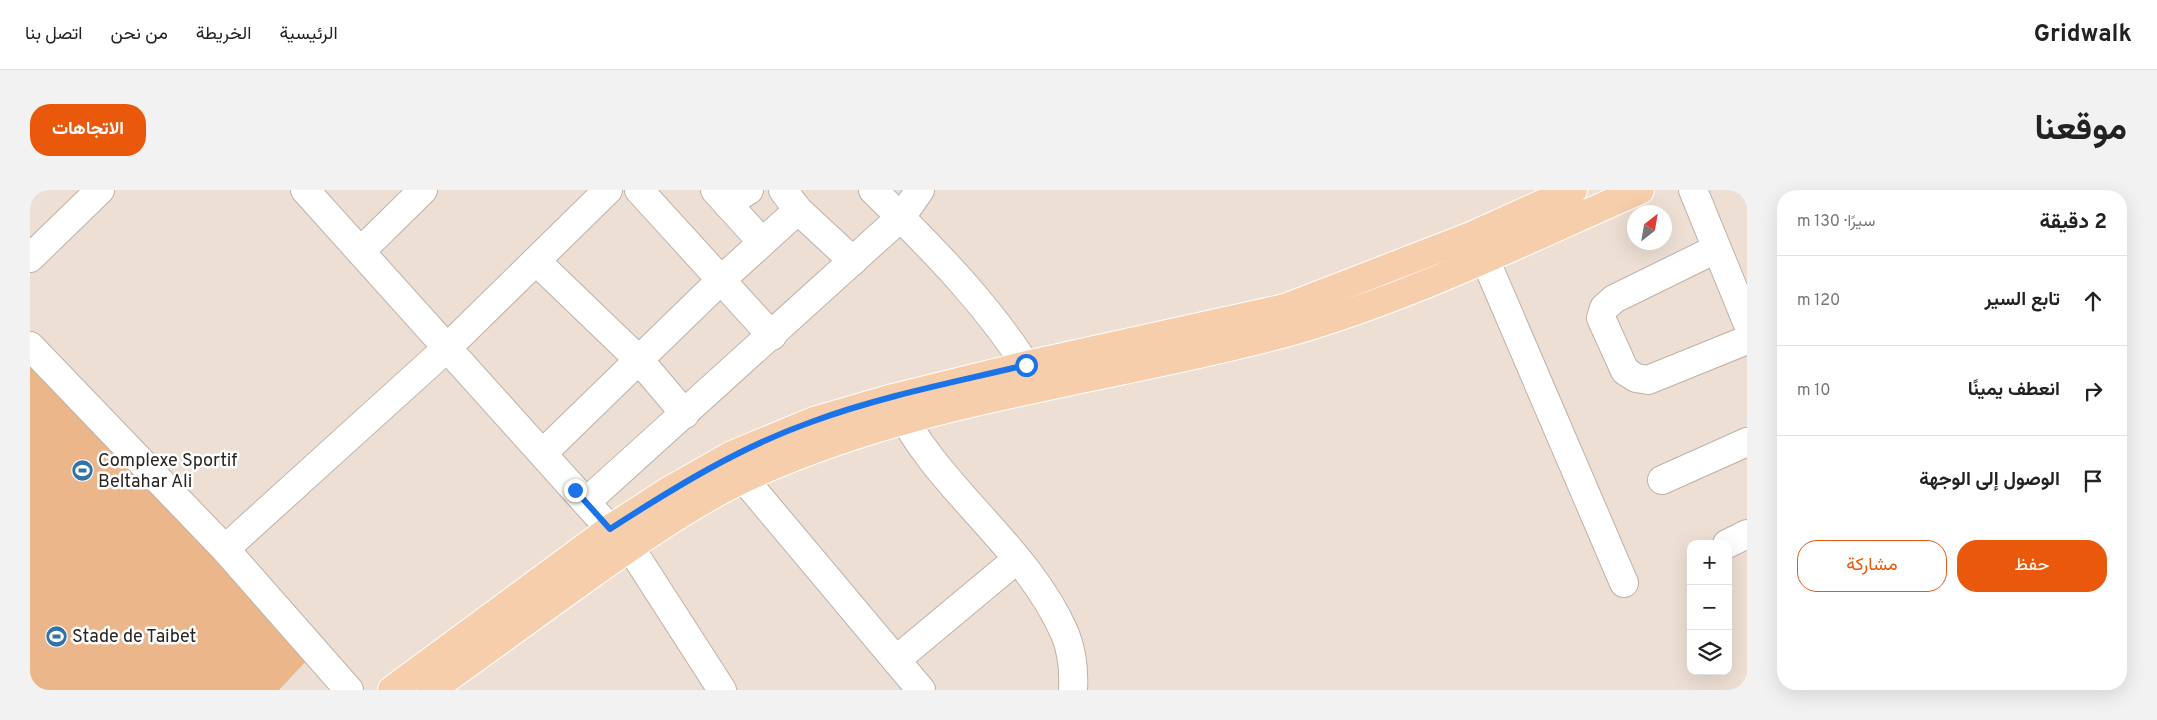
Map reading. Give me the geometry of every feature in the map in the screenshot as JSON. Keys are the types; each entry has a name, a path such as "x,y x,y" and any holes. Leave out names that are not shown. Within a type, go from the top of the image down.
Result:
{"main road":[{"path":"392,690 620,538 685,511 744,478 823,446 899,410 1026,365 1285,308 1471,236 1573,190"},
{"path":"431,690 620,538 668,492 732,455 814,421 1040,388 1290,331 1390,297 1485,258 1640,190"}],"street":[{"path":"30,258 100,190"},
{"path":"305,190 620,538 722,690"},
{"path":"361,251 423,190"},
{"path":"225,549 448,347 608,190"},
{"path":"873,190 901,217 981,304 1026,365 1040,388"},
{"path":"586,502 772,336 901,217 920,190"},
{"path":"1693,190 1747,322"},
{"path":"651,194 721,280 772,336"},
{"path":"730,194 762,242"},
{"path":"542,453 762,242 790,200 853,261"},
{"path":"1716,248 1614,299 1604,308 1601,318 1625,371 1636,378 1648,380 1747,340"},
{"path":"1485,258 1624,583"},
{"path":"536,261 640,361 685,414"},
{"path":"30,346 225,549 349,690"},
{"path":"899,410 969,506 1034,580 1066,635 1074,672 1074,690"},
{"path":"1662,480 1747,442"},
{"path":"744,478 921,690"},
{"path":"1732,542 1747,534"},
{"path":"896,660 1016,560"}],"shaded area":[{"name":"Complexe Sportif Beltahar Ali","path":"30,358 309,658 279,690 30,690"}],"place":[{"name":"Complexe Sportif Beltahar Ali","path":"82,470"},
{"name":"Stade de Taibet","path":"56,636"}],"route":[{"path":"575,490 610,529 668,492 732,455 814,421 894,398 1026,365"}]}
